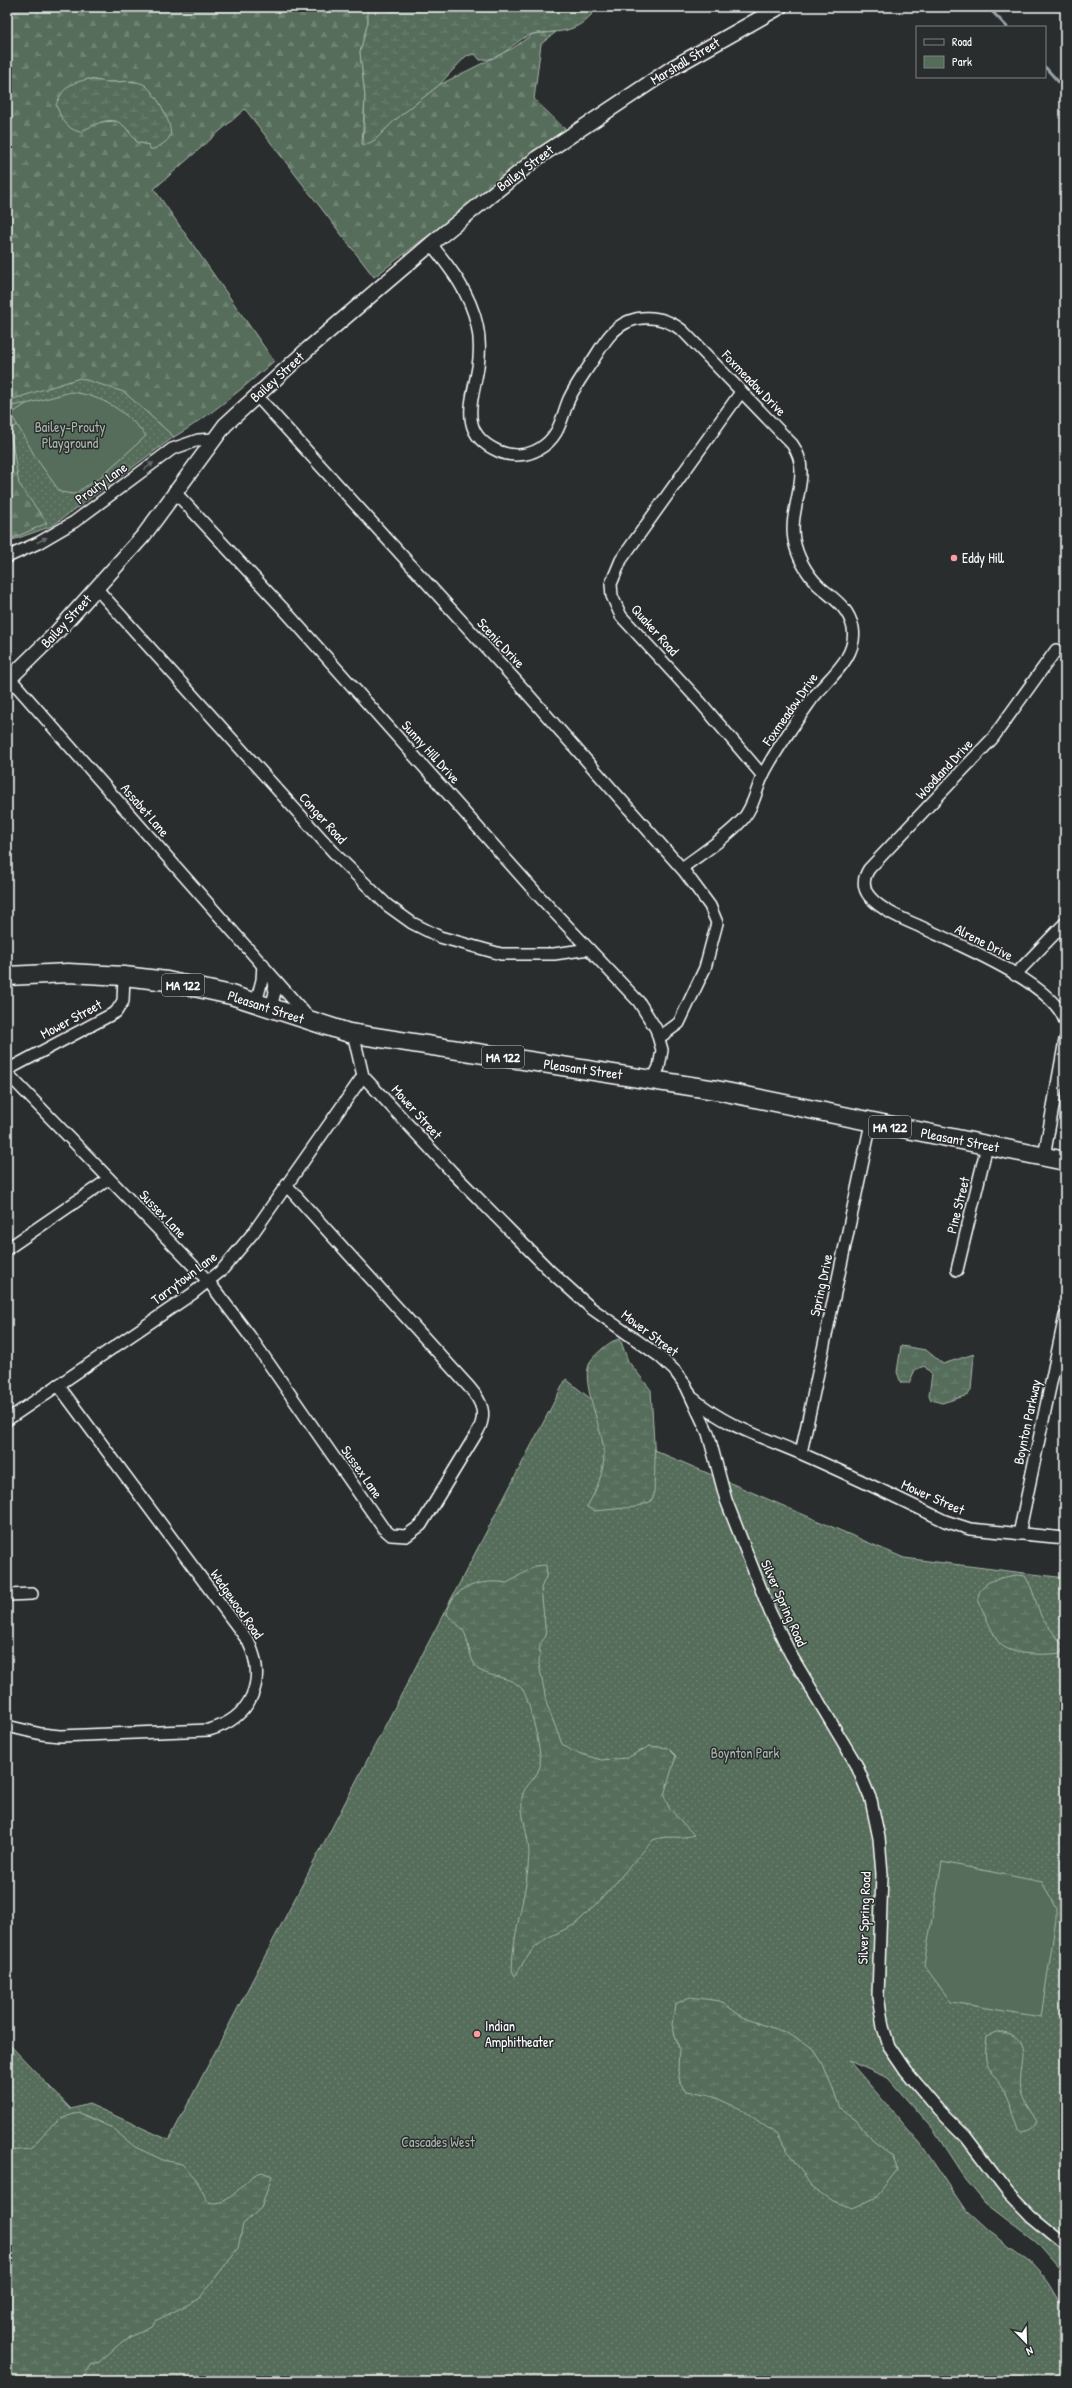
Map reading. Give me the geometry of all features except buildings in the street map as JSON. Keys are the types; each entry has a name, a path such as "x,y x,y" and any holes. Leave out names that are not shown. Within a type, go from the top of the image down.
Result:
{"main road":[{"name":"Pleasant Street","path":"7,976 68,974 124,976 167,982 264,1005 312,1022 353,1034 653,1079 987,1146 1065,1160"}],"street":[{"name":"Marshall Street","path":"593,119 672,68 780,7"},
{"name":"Bailey Street","path":"8,678 57,632 144,536 174,491 214,439 256,395 431,244 537,158 593,119"},
{"name":"Foxmeadow Drive","path":"431,244 460,282 474,312 479,336 479,357 470,402 471,418 481,439 500,452 515,455 531,453 551,441 560,428 569,398 608,337 619,326 633,320 656,318 677,326 792,444 799,455 802,475 792,520 798,552 813,579 846,609 853,633 851,649 846,659 814,697 763,776 755,800 744,818 682,868"},
{"name":"Quaker Road","path":"741,392 621,560 611,584 612,596 621,616 701,703 763,776"},
{"name":"Scenic Drive","path":"256,395 518,683 682,868 710,906 715,918 716,932 705,968 679,1023 660,1037"},
{"name":"Prouty Lane","path":"7,557 38,543 74,522 172,449 198,440 214,439"},
{"name":"Sunny Hill Drive","path":"174,491 288,614 537,894 639,1002 650,1017 660,1037"},
{"name":"Conger Road","path":"97,588 338,857 387,905 412,923 440,937 501,954 554,954 589,949"},
{"name":"Woodland Drive","path":"877,903 870,897 864,885 866,874 869,869 992,739 1056,650"},
{"name":"Assabet Lane","path":"8,678 312,1022"},
{"name":"Alrene Drive","path":"877,903 910,922 1015,975 1052,998 1061,1010 1065,1021"},
{"path":"1015,975 1065,923"},
{"path":"262,964 264,1005"},
{"path":"264,1005 275,988 271,974"},
{"name":"Mower Street","path":"7,1070 116,1012 123,1001 124,976"},
{"name":"Mower Street","path":"353,1034 364,1076 452,1172 521,1243 590,1308 666,1362 676,1371 691,1396 707,1411 733,1424 801,1453 945,1521 970,1529 1065,1538"},
{"path":"653,1079 659,1067 662,1050 660,1037"},
{"path":"1044,1157 1065,1040"},
{"name":"Sussex Lane","path":"7,1074 209,1282 249,1335 383,1528 388,1533 398,1536 406,1536 416,1530 480,1426 483,1414 480,1402 470,1388 287,1186"},
{"name":"Tarrytown Lane","path":"7,1420 209,1282 243,1247 364,1076"},
{"name":"Spring Drive","path":"801,1453 871,1123"},
{"name":"Pine Street","path":"957,1270 987,1146"},
{"path":"7,1249 109,1179"},
{"name":"Boynton Parkway","path":"1019,1534 1065,1316"},
{"name":"Wedgewood Road","path":"7,1726 41,1734 60,1736 209,1730 230,1722 239,1715 246,1706 256,1685 256,1662 248,1641 58,1385"},
{"name":"Silver Spring Road","path":"691,1396 708,1433 726,1500 770,1612 791,1655 856,1764 871,1800 879,1838 882,1874 878,1996 883,2027 889,2046 906,2071 939,2110 966,2137 1008,2192 1031,2216 1065,2244"},
{"path":"7,1595 32,1594"}],"green space":[{"path":"7,7 368,7 368,22 360,52 365,96 363,145 439,85 513,48 533,34 556,32 541,44 534,99 566,130 374,277 245,109 154,189 274,361 238,392 201,420 174,437 124,392 80,378 7,401","holes":["88,79 107,82 135,81 169,138 154,149 149,145 137,142 122,123 117,121 100,122"]},
{"path":"368,7 597,7 589,18 573,28 561,31 532,34 496,57 480,60 475,54 466,56 439,85 395,120 375,140 363,146 365,96 360,52 368,22"},
{"path":"88,79 106,82 129,81 143,84 152,93 166,116 170,131 169,138 158,147 150,149 149,145 137,142 124,126 112,120 98,123 80,132 71,128 62,118 56,105 68,87 76,82"},
{"name":"Bailey-Prouty Playground","path":"100,340 174,437 52,526 7,542 7,401"},
{"path":"71,392 93,397 113,406 130,419 146,436 99,478 74,494 60,492 36,458 11,414 26,404"},
{"path":"21,404 39,404 40,415 7,430 7,407"},
{"path":"7,412 19,484 47,523 7,541"},
{"path":"620,1339 628,1361 651,1390 655,1461 654,1496 650,1502 635,1507 595,1511 587,1507 599,1481 603,1467 604,1452 590,1395 587,1373 594,1356 608,1344"},
{"path":"901,1346 926,1350 943,1364 974,1354 971,1390 968,1395 942,1403 931,1400 929,1395 932,1374 924,1366 915,1370 909,1383 901,1383 897,1372"},
{"path":"566,1379 654,1450 904,1558 1065,1578 1065,2275 1036,2242 985,2203 966,2180 934,2131 888,2078 849,2061 921,2144 966,2211 989,2232 1029,2261 1049,2283 1065,2310 1065,2381 7,2381 7,2042 71,2109 89,2104 169,2140"},
{"path":"546,1565 547,1574 541,1588 546,1636 540,1644 539,1664 547,1705 562,1744 572,1751 601,1760 627,1758 650,1746 668,1748 676,1756 664,1795 669,1808 694,1835 684,1837 663,1837 653,1840 596,1905 574,1925 547,1938 532,1950 515,1976 512,1971 513,1956 517,1927 526,1884 529,1854 528,1840 522,1811 522,1797 525,1789 536,1775 540,1766 538,1740 529,1705 523,1690 514,1682 484,1673 476,1667 464,1631 447,1614 450,1604 455,1596 470,1586 488,1582 507,1583 535,1566"},
{"path":"1017,1575 1025,1576 1031,1587 1041,1616 1063,1646 1061,1653 1029,1654 1012,1651 1000,1644 995,1636 978,1599 979,1592 987,1583"},
{"path":"942,1862 1042,1882 1056,1909 1056,1919 1041,2017 951,2002 924,1965"},
{"path":"690,1997 720,2001 744,2018 787,2033 813,2048 823,2064 840,2108 857,2121 871,2140 893,2157 898,2169 875,2198 853,2208 832,2201 812,2187 776,2134 743,2110 707,2094 686,2091 680,2082 678,2071 679,2048 672,2025 675,2004"},
{"path":"997,2032 1010,2035 1022,2046 1021,2091 1037,2122 1033,2128 1027,2131 1022,2132 1019,2129 1010,2103 990,2070 986,2060 987,2036"},
{"path":"80,2113 112,2128 135,2147 163,2160 182,2164 196,2179 208,2202 216,2203 224,2201 248,2180 262,2172 272,2176 261,2208 243,2224 238,2248 199,2299 155,2321 153,2325 123,2341 98,2363 91,2365 81,2381 7,2381 7,2151 30,2149 46,2131 58,2121"}],"waterway":[{"path":"988,7 1006,26"},
{"path":"1046,68 1065,89"}],"place":[{"name":"Eddy Hill","path":"954,558"},
{"name":"Indian Amphitheater","path":"477,2034"}],"park label":[{"name":"Boynton Park","path":"745,1753"},
{"name":"Cascades West","path":"438,2142"}]}
